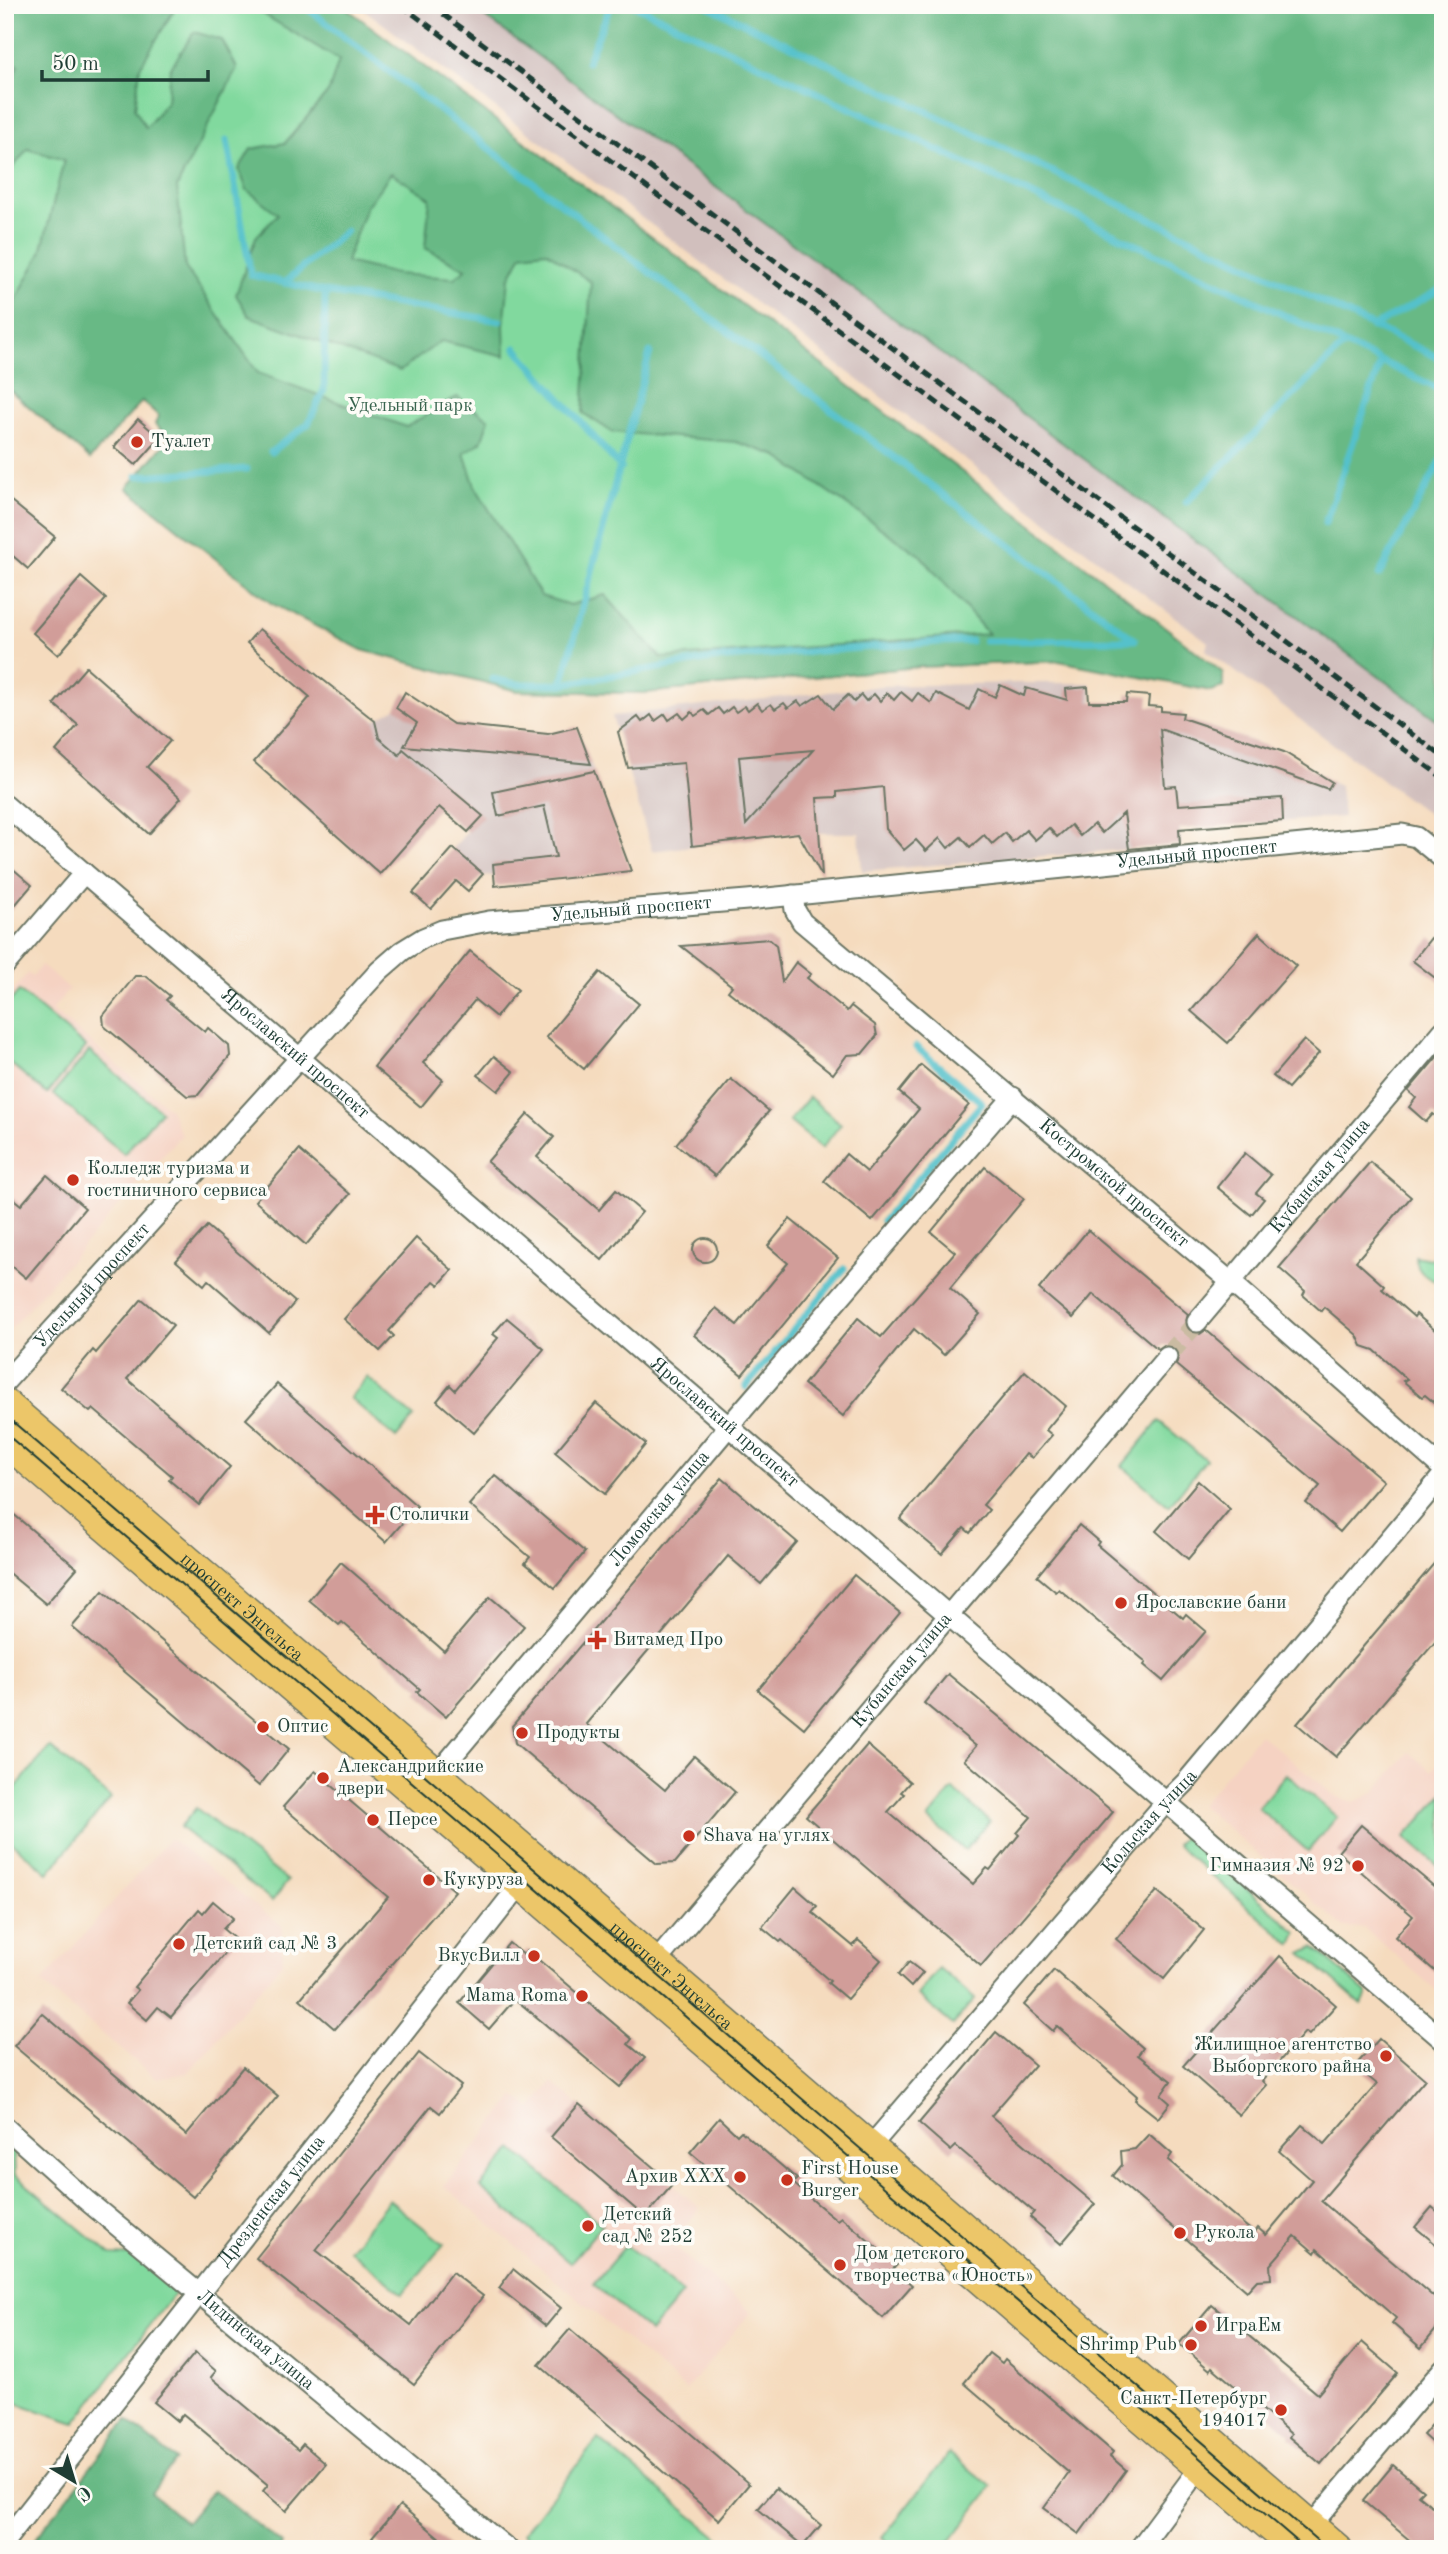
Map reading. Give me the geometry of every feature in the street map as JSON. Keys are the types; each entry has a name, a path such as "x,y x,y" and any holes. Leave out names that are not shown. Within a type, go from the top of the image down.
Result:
{"main road":[{"name":"проспект Энгельса","path":"5,1405 428,1785 1301,2540"},
{"name":"проспект Энгельса","path":"5,1440 428,1785"},
{"name":"проспект Энгельса","path":"861,2158 1200,2467 1301,2540 1337,2549"}],"street":[{"name":"Ярославский проспект","path":"5,805 1443,2040"},
{"name":"Удельный проспект","path":"5,1382 379,971 412,944 442,930 489,922 793,895 1402,834 1416,837 1443,859"},
{"path":"5,965 84,873"},
{"name":"Костромской проспект","path":"793,895 795,910 802,922 1231,1282 1443,1469"},
{"name":"Кубанская улица","path":"1197,1322 1443,1031"},
{"name":"Ломовская улица","path":"428,1785 729,1426 1013,1097"},
{"name":"Кубанская улица","path":"646,1973 1167,1357"},
{"name":"Кольская улица","path":"861,2158 1186,1782 1443,1475"},
{"name":"Дрезденская улица","path":"5,2541 529,1873"},
{"name":"Лидинская улица","path":"5,2127 86,2200 508,2549"},
{"path":"1301,2540 1443,2369"},
{"path":"1139,2549 1200,2467"}],"shaded area":[{"path":"358,5 469,5 1443,724 1443,825 1206,650 1208,642"},
{"path":"259,629 375,720 396,708 405,692 442,717 442,723 540,733 577,727 631,871 495,886 494,876 481,877 468,891 456,881 431,909 413,893 467,832 247,643"},
{"path":"1090,683 1093,702 1111,702 1111,708 1125,709 1127,694 1149,696 1148,706 1161,707 1162,711 1183,713 1183,718 1284,752 1340,787 1343,817 1180,829 1181,845 862,871 859,833 819,833 820,849 807,850 797,833 652,851 612,716 881,686"},
{"name":"Колледж туризма и гостиничного сервиса","path":"41,965 69,989 52,1010 170,1109 181,1135 5,1335 5,1000 28,973 32,977"},
{"name":"Гимназия № 92","path":"1260,1734 1336,1797 1354,1802 1374,1793 1409,1752 1431,1771 1443,1758 1443,1996 1364,1928 1344,1927 1200,1805"},
{"name":"Детский сад № 3","path":"170,1838 282,1926 283,1962 188,2073 157,2079 41,1983"},
{"path":"1430,2073 1443,2084 1443,2305 1321,2200"},
{"name":"Детский сад № 252","path":"552,2082 700,2208 671,2244 751,2312 686,2390 444,2186 515,2096 531,2109"}],"green space":[{"name":"Удельный парк","path":"5,5 277,5 1059,661 918,667 644,693 517,691 362,650 271,603 127,488 169,439 155,424 159,416 142,401 90,459 5,386"},
{"name":"Удельный парк","path":"5,5 177,5 140,67 135,109 146,128 167,101 170,69 194,32 222,40 237,68 177,187 185,267 258,373 406,427 457,397 489,419 481,442 464,453 475,486 541,596 570,605 605,595 661,658 988,634 921,556 775,455 736,442 612,432 583,413 591,282 546,251 522,254 509,279 504,326 505,356 441,341 400,371 249,316 236,295 256,237 278,214 247,190 239,169 251,149 285,143 329,91 339,60 248,5 342,5 792,342 1173,633 1223,673 1223,687 1211,691 1059,661 918,667 644,693 517,691 362,650 271,603 127,488 169,439 155,424 159,416 142,401 90,459 5,386 5,320 41,253 64,160 28,149 12,169 5,161 5,100 18,65 5,55","holes":["391,173 430,198 425,248 466,269 454,278 396,274 346,262 366,207"]},
{"path":"469,5 1443,5 1443,724 1351,656"},
{"path":"19,991 86,1047 47,1094 5,1059 5,1007"},
{"path":"89,1051 161,1111 124,1154 53,1094"},
{"path":"809,1097 841,1124 822,1148 789,1121"},
{"path":"1443,1251 1443,1282 1424,1274 1417,1266 1415,1256 1430,1259"},
{"path":"367,1377 414,1417 396,1438 350,1398"},
{"path":"1159,1421 1206,1460 1169,1506 1122,1466"},
{"path":"50,1747 111,1798 48,1873 5,1837 5,1800"},
{"path":"1286,1774 1337,1817 1308,1851 1258,1808"},
{"path":"953,1789 990,1821 965,1850 928,1819"},
{"path":"1443,1794 1443,1870 1405,1837"},
{"path":"196,1808 288,1881 272,1901 180,1827"},
{"path":"1185,1835 1297,1932 1292,1945 1176,1845"},
{"path":"1314,1947 1367,1993 1361,2004 1302,1953"},
{"path":"939,1968 975,1999 953,2025 917,1995"},
{"path":"5,2142 14,2149 15,2175 111,2255 137,2256 177,2290 75,2423 5,2399 5,2362 12,2353 5,2347"},
{"path":"513,2149 602,2225 570,2263 480,2187"},
{"path":"389,2200 444,2244 403,2294 349,2250"},
{"path":"626,2245 683,2293 650,2332 593,2284"},
{"path":"127,2420 176,2460 151,2493 186,2523 213,2490 282,2544 280,2549 28,2549"},
{"path":"598,2439 732,2549 543,2549 523,2533"},
{"path":"949,2453 992,2487 944,2549 896,2549 882,2538"}],"building":[{"name":"Туалет","path":"138,419 160,438 136,465 114,447"},
{"path":"5,496 55,537 28,569 5,549"},
{"path":"81,577 106,599 58,655 33,633"},
{"path":"259,629 375,721 379,738 399,755 403,749 483,816 468,832 439,807 380,874 254,762 310,697 247,643"},
{"path":"86,667 170,741 147,767 181,798 149,834 56,751 78,725 54,704"},
{"path":"1000,685 1024,696 1026,688 1067,700 1066,689 1088,687 1089,702 1126,702 1127,694 1149,696 1148,706 1161,707 1161,711 1183,713 1182,718 1284,752 1332,782 1328,789 1160,729 1165,787 1176,786 1178,805 1282,798 1283,821 1179,829 1180,844 1129,849 1124,813 1102,833 1094,824 1080,836 1071,825 1057,837 1049,828 1035,840 1026,830 1012,842 1005,833 992,844 984,835 970,847 961,837 948,848 940,838 926,851 916,840 904,850 886,829 883,787 837,792 837,797 817,798 822,876 798,833 692,846 684,763 628,768 618,732 638,717 642,722 651,715 655,721 665,714 669,720 679,713 684,719 692,712 695,716 704,710 709,715 718,708 723,714 732,707 736,712 745,706 748,710 757,703 762,710 771,704 775,709 784,703 788,708 798,701 802,706 821,694 833,709 848,695 854,702 861,695 866,701 874,694 880,701 887,693 894,700 901,692 912,701 918,693 931,703 936,693 969,710 979,689 995,697","holes":["813,750 746,825 739,757"]},
{"path":"405,692 453,724 548,734 577,727 591,764 404,746 417,723 396,708"},
{"path":"594,771 631,871 495,886 493,864 556,857 544,806 498,816 493,792"},
{"path":"453,848 483,874 468,891 456,881 431,909 413,893"},
{"path":"5,862 32,885 5,917"},
{"path":"1259,933 1296,966 1228,1043 1191,1011"},
{"path":"1431,938 1443,947 1443,984 1413,961"},
{"path":"769,939 776,945 782,982 796,962 811,974 807,978 847,1011 851,1006 875,1025 877,1036 862,1054 847,1055 833,1074 728,991 732,986 681,946"},
{"path":"470,951 518,990 496,1017 475,1000 423,1063 443,1080 421,1107 374,1067"},
{"path":"600,972 639,1004 584,1069 546,1037"},
{"path":"135,976 146,976 170,996 166,1000 205,1032 208,1028 229,1046 230,1056 198,1095 187,1096 104,1026 103,1016"},
{"path":"1304,1040 1319,1053 1288,1088 1273,1076"},
{"path":"1443,1050 1443,1122 1433,1114 1426,1122 1409,1107 1416,1098 1408,1091"},
{"path":"494,1056 514,1072 498,1091 478,1075"},
{"path":"921,1065 969,1105 872,1221 824,1181 846,1154 867,1172 919,1109 899,1092"},
{"path":"731,1079 769,1111 715,1176 676,1144"},
{"path":"528,1114 554,1137 537,1157 599,1210 616,1190 642,1212 602,1260 487,1162"},
{"path":"299,1150 350,1194 306,1245 255,1201"},
{"path":"1245,1153 1271,1175 1256,1193 1264,1199 1251,1215 1217,1187"},
{"path":"1370,1162 1411,1197 1356,1261 1414,1317 1416,1314 1443,1337 1443,1410 1403,1381 1407,1379 1374,1350 1362,1346 1357,1335 1324,1307 1321,1311 1303,1295 1305,1291 1279,1268"},
{"path":"985,1167 1024,1199 950,1288 980,1314 944,1355 914,1329 843,1416 804,1384 858,1318 881,1337 955,1252 931,1232"},
{"path":"47,1175 85,1208 26,1278 5,1260 5,1192 21,1205"},
{"path":"790,1219 838,1258 742,1375 694,1335 716,1308 737,1325 788,1263 768,1246"},
{"path":"207,1226 295,1302 269,1333 208,1280 204,1285 176,1261"},
{"path":"1088,1230 1188,1314 1185,1325 1190,1332 1200,1334 1206,1330 1384,1481 1340,1532 1306,1503 1320,1486 1176,1365 1179,1354 1174,1347 1164,1345 1158,1349 1093,1294 1073,1318 1039,1289"},
{"path":"416,1238 452,1270 439,1285 434,1281 389,1331 394,1336 380,1351 344,1319"},
{"path":"705,1238 713,1242 717,1250 713,1258 705,1262 697,1258 693,1250 697,1242"},
{"path":"142,1299 173,1325 127,1379 230,1467 199,1505 169,1480 172,1476 93,1409 90,1412 61,1388 93,1350 96,1353"},
{"path":"507,1318 544,1349 474,1433 437,1401 450,1385 455,1390 498,1338 493,1334"},
{"path":"1025,1371 1066,1406 1046,1430 1052,1435 1032,1458 1026,1454 983,1505 989,1510 970,1533 964,1528 942,1554 900,1519"},
{"path":"277,1384 417,1506 386,1542 246,1419"},
{"path":"596,1403 646,1444 605,1494 555,1452"},
{"path":"495,1475 585,1552 555,1588 525,1563 530,1557 469,1505"},
{"path":"722,1478 797,1542 761,1584 728,1556 586,1724 665,1790 694,1756 735,1792 675,1863 657,1864 515,1743 512,1726"},
{"path":"1198,1481 1230,1509 1188,1559 1156,1531"},
{"path":"5,1507 77,1568 46,1604 5,1570"},
{"name":"Ярославские бани","path":"1079,1525 1099,1542 1097,1545 1183,1618 1186,1614 1206,1631 1163,1681 1144,1665 1146,1662 1059,1589 1056,1592 1037,1576"},
{"path":"1443,1553 1443,1633 1336,1757 1297,1724"},
{"path":"341,1562 444,1651 490,1597 524,1626 446,1717 417,1692 420,1689 342,1622 339,1625 309,1600"},
{"path":"854,1575 900,1613 804,1728 758,1690"},
{"path":"103,1591 289,1749 259,1786 72,1627"},
{"path":"948,1674 1113,1812 981,1966 806,1816 867,1745 910,1782 901,1792 904,1794 888,1812 973,1884 987,1868 990,1870 1031,1817 964,1760 976,1746 924,1703"},
{"path":"315,1771 455,1891 335,2029 300,1999 388,1897 283,1807"},
{"path":"1361,1825 1443,1894 1443,1978 1395,1937 1413,1916 1338,1852"},
{"path":"795,1887 817,1906 812,1912 853,1946 858,1940 881,1960 847,1999 782,1940 780,1942 762,1927"},
{"path":"1157,1891 1204,1930 1164,1979 1116,1939"},
{"path":"213,1901 233,1918 223,1929 236,1940 171,2017 158,2007 147,2020 127,2003 138,1990 134,1987 199,1909 203,1913"},
{"path":"509,1943 524,1955 527,1950 632,2039 628,2044 645,2058 620,2087 515,1999 489,2029 459,2003"},
{"path":"1280,1956 1336,2005 1309,2035 1305,2032 1262,2081 1266,2085 1239,2115 1183,2066"},
{"path":"909,1962 923,1973 911,1987 898,1975"},
{"path":"1054,1970 1143,2048 1138,2055 1171,2081 1161,2095 1170,2103 1158,2118 1135,2100 1137,2096 1057,2026 1053,2031 1024,2005"},
{"path":"42,2013 186,2135 243,2067 278,2096 193,2197 14,2046"},
{"path":"996,2032 1035,2065 991,2116 1095,2204 1061,2244 1030,2217 1034,2212 956,2146 951,2151 919,2123"},
{"path":"1379,2039 1425,2079 1321,2201 1443,2305 1443,2321 1421,2348 1392,2323 1396,2318 1317,2249 1315,2253 1295,2236 1270,2265 1271,2279 1257,2280 1247,2291 1113,2176 1122,2165 1121,2151 1135,2149 1149,2134 1172,2154 1168,2160 1254,2233 1258,2228 1266,2235 1312,2180 1279,2151 1302,2125 1325,2144 1377,2084 1355,2066"},
{"path":"419,2053 461,2086 440,2113 431,2106 316,2250 411,2325 452,2272 483,2296 414,2384 256,2258"},
{"path":"579,2104 673,2184 645,2217 551,2137"},
{"path":"719,2118 737,2135 741,2131 797,2179 793,2183 815,2202 837,2220 841,2217 897,2265 893,2269 912,2285 883,2318 690,2152"},
{"path":"1432,2207 1443,2216 1443,2250 1415,2227"},
{"path":"513,2269 561,2308 546,2326 499,2288"},
{"path":"1212,2305 1318,2394 1362,2342 1398,2373 1321,2464 1256,2404 1212,2367 1210,2370 1179,2344"},
{"path":"570,2329 749,2484 719,2520 539,2365"},
{"path":"195,2353 216,2371 211,2377 298,2450 303,2444 326,2464 286,2511 263,2491 268,2485 183,2414 177,2421 154,2402"},
{"path":"989,2353 1002,2363 1005,2359 1113,2452 1110,2456 1126,2470 1079,2534 1044,2508 1069,2473 964,2383"},
{"path":"1443,2412 1443,2453 1423,2435"},
{"path":"1393,2465 1423,2490 1418,2495 1443,2515 1443,2549 1420,2549 1363,2501"},
{"path":"776,2488 821,2525 803,2546 758,2509"},
{"path":"400,2505 453,2549 384,2549 372,2538"}],"waterway":[{"path":"303,5 1135,640 985,641"},
{"path":"587,62 611,5"},
{"path":"634,5 1443,391"},
{"path":"706,5 1443,360"},
{"path":"227,140 251,275 325,292 500,321"},
{"path":"284,283 346,231"},
{"path":"1372,327 1443,288"},
{"path":"271,452 308,424 324,390 325,292"},
{"path":"1186,502 1344,345"},
{"path":"516,348 621,468"},
{"path":"562,684 650,352"},
{"path":"1325,523 1381,362"},
{"path":"1379,575 1443,457"},
{"path":"137,476 247,469"},
{"path":"493,679 517,684 562,684 712,659 971,641"},
{"path":"883,1221 982,1103 916,1047"},
{"path":"746,1387 844,1269"}],"tunnel":[{"path":"1167,1357 1197,1322"}],"tram line":[{"path":"5,1415 1327,2549"},
{"path":"5,1433 1306,2549"}],"railway":[{"path":"401,5 1443,778"},
{"path":"431,5 1443,757"}],"place":[{"name":"Туалет","path":"137,442"},
{"name":"Колледж туризма и гостиничного сервиса","path":"73,1180"},
{"name":"Столички","path":"375,1515"},
{"name":"Ярославские бани","path":"1121,1603"},
{"name":"Витамед Про","path":"597,1640"},
{"name":"Оптис","path":"263,1727"},
{"name":"Продукты","path":"522,1733"},
{"name":"Александрийские двери","path":"323,1778"},
{"name":"Персе","path":"373,1820"},
{"name":"Shava на углях","path":"689,1836"},
{"name":"Гимназия № 92","path":"1358,1866"},
{"name":"Кукуруза","path":"429,1880"},
{"name":"Детский сад № 3","path":"179,1944"},
{"name":"ВкусВилл","path":"534,1956"},
{"name":"Mama Roma","path":"582,1996"},
{"name":"Жилищное агентство Выборгского райна","path":"1386,2056"},
{"name":"Архив XXX","path":"740,2177"},
{"name":"First House Burger","path":"787,2180"},
{"name":"Детский сад № 252","path":"588,2226"},
{"name":"Рукола","path":"1180,2233"},
{"name":"Дом детского творчества «Юность»","path":"840,2265"},
{"name":"ИграЕм","path":"1201,2326"},
{"name":"Shrimp Pub","path":"1191,2345"},
{"name":"Санкт-Петербург 194017","path":"1281,2410"}]}
